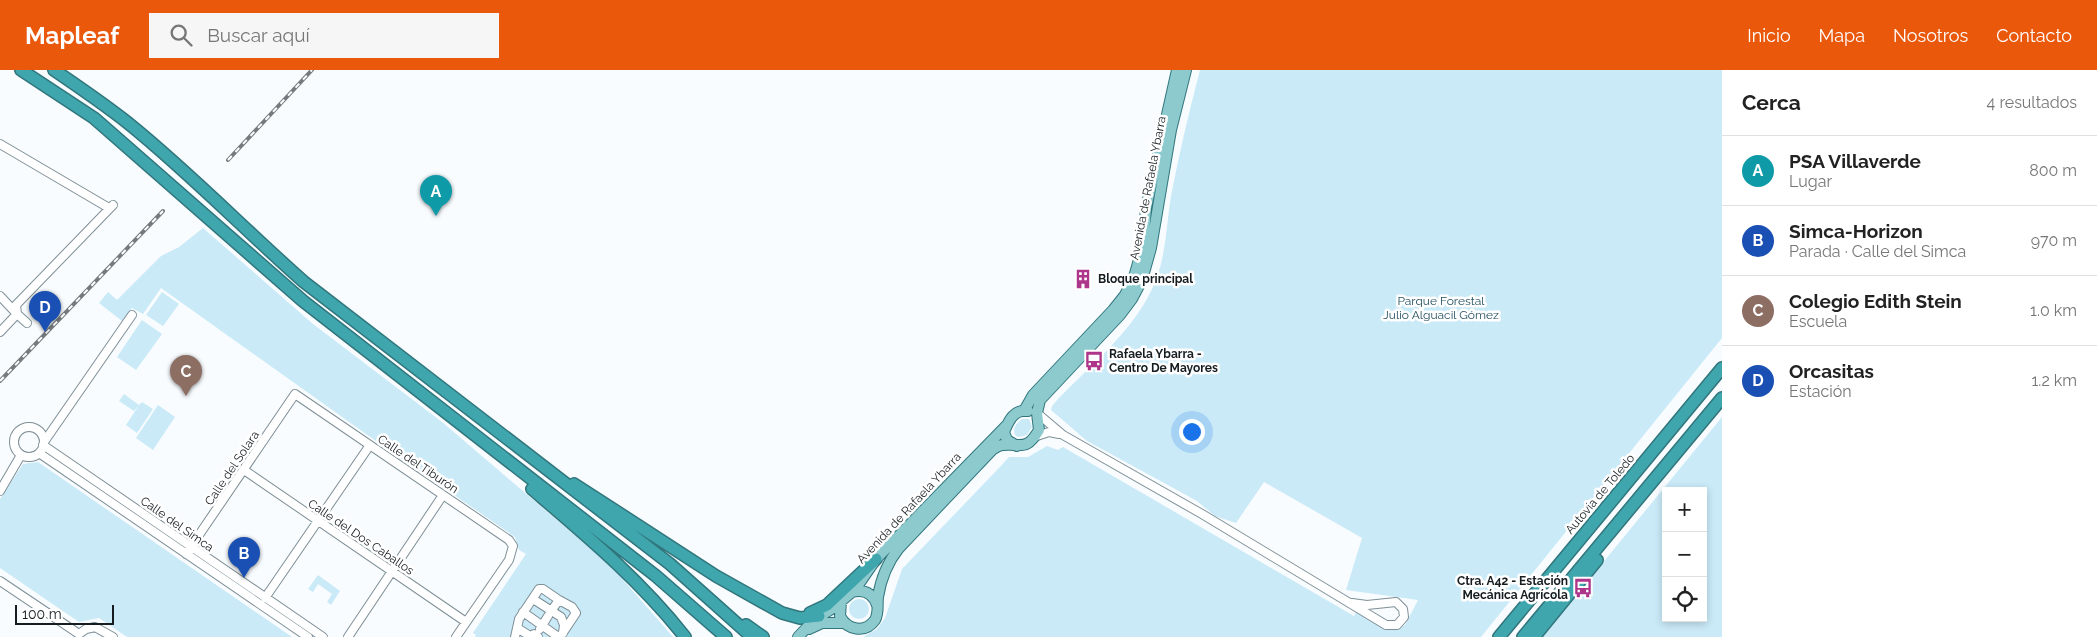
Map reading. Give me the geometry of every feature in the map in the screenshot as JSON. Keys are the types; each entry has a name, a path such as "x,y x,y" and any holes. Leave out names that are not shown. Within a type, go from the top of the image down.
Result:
{"highway":[{"path":"21,70 94,118 303,301 656,576 726,637"},
{"path":"54,70 128,123 304,282 670,564 752,637"},
{"name":"Autovía de Toledo","path":"1499,637 1722,368"},
{"path":"1523,637 1722,398"},
{"path":"485,442 506,466 610,555 685,637"},
{"path":"532,459 590,493 716,576 767,604 794,617 819,616"},
{"path":"1534,637 1621,531 1634,505"},
{"path":"767,604 804,614 817,611 827,605 876,559"},
{"path":"654,601 679,637"},
{"path":"729,615 763,637"}],"main road":[{"name":"Avenida de Rafaela Ybarra","path":"800,636 819,616 841,601 847,594 854,591 876,559 1007,425 1013,415 1024,411 1033,395 1125,295 1134,277 1142,246 1146,208 1177,70"},
{"name":"Avenida de Rafaela Ybarra","path":"800,636 822,623 844,623 854,628 865,628 870,625 877,616 877,605 889,560 992,450 1003,445 1019,446 1030,442 1034,438 1039,430 1040,400 1120,315 1132,299 1142,280 1151,248 1171,130 1186,70"},
{"path":"1024,411 1034,414 1038,418"},
{"path":"1007,425 1004,432 1007,440 1019,446"},
{"path":"854,591 870,594 877,605"},
{"path":"841,601 839,612 844,623"}],"street":[{"path":"0,144 111,207 16,305 17,314 0,332"},
{"path":"0,296 27,323"},
{"path":"0,491 21,455 27,457 39,453 43,444 132,315"},
{"name":"Calle del Tiburón","path":"295,394 509,540 513,546 509,560 466,622"},
{"name":"Calle del Solara","path":"186,554 295,394"},
{"path":"1038,418 1063,435 1352,602 1367,605 1396,602 1403,609 1404,617 1397,625 1386,624 1358,609 1352,602"},
{"name":"Calle del Simca","path":"21,455 17,451 14,441 18,432 23,428 29,427 38,430 43,444 323,637"},
{"path":"1034,438 1049,432 1063,435"},
{"path":"265,598 370,445"},
{"name":"Calle del Simca","path":"39,453 308,637"},
{"name":"Calle del Dos Caballos","path":"244,470 466,622"},
{"path":"348,637 443,495"},
{"path":"0,581 78,636 86,629 96,627 113,637"},
{"path":"515,637 519,619 541,588 572,607 576,613 560,634"},
{"path":"533,599 563,619 560,634"},
{"path":"517,628 533,636 546,627 553,612 562,602"},
{"path":"524,612 554,631 561,627 562,622 553,612"},
{"path":"456,637 466,622"},
{"path":"546,627 560,634"}],"green space":[{"name":"Parque Forestal Julio Alguacil Gómez","path":"1200,70 1722,70 1722,338 1481,637 863,637 877,629 885,618 902,569 1009,457 1028,457 1047,446 1058,450 1063,447 1354,616 1356,612 1386,628 1392,629 1405,625 1418,600 1346,590 1362,538 1264,482 1236,523 1215,516 1197,501 1087,441 1051,410 1058,399 1097,361 1134,320 1144,305 1157,278 1165,244 1174,180"},
{"path":"203,228 313,324 442,422 612,567 673,637 475,637 476,635 473,633 526,554 519,550 515,537 161,288 143,314 132,308 122,321 99,303 108,292 117,300 161,256 179,247"},
{"path":"162,292 179,304 163,326 146,315"},
{"path":"142,320 162,334 136,370 117,357"},
{"path":"124,394 139,405 134,411 119,401"},
{"path":"142,402 153,409 137,433 126,425"},
{"path":"158,405 175,417 153,450 136,438"},
{"path":"1722,417 1722,637 1542,637 1662,490 1662,622 1707,622 1707,487 1665,487"},
{"path":"1022,419 1029,419 1032,427 1027,435 1018,437 1014,432 1017,424"},
{"path":"38,462 292,637 127,637 99,618 79,622 0,568 0,499 23,464"},
{"path":"318,575 340,591 331,605 327,602 332,594 318,584 313,592 308,589"},
{"path":"859,599 866,602 869,609 866,616 859,619 852,616 849,609 852,602"}],"railway":[{"path":"228,160 312,70"},
{"path":"0,381 163,211"}],"place":[{"name":"PSA Villaverde","path":"436,216"},
{"name":"Bloque principal","path":"1083,279"},
{"name":"Orcasitas","path":"45,332"},
{"name":"Rafaela Ybarra - Centro De Mayores","path":"1094,361"},
{"name":"Colegio Edith Stein","path":"186,396"},
{"name":"Simca-Horizon","path":"244,578"},
{"name":"Ctra. A42 - Estación Mecánica Agrícola","path":"1583,588"}]}
